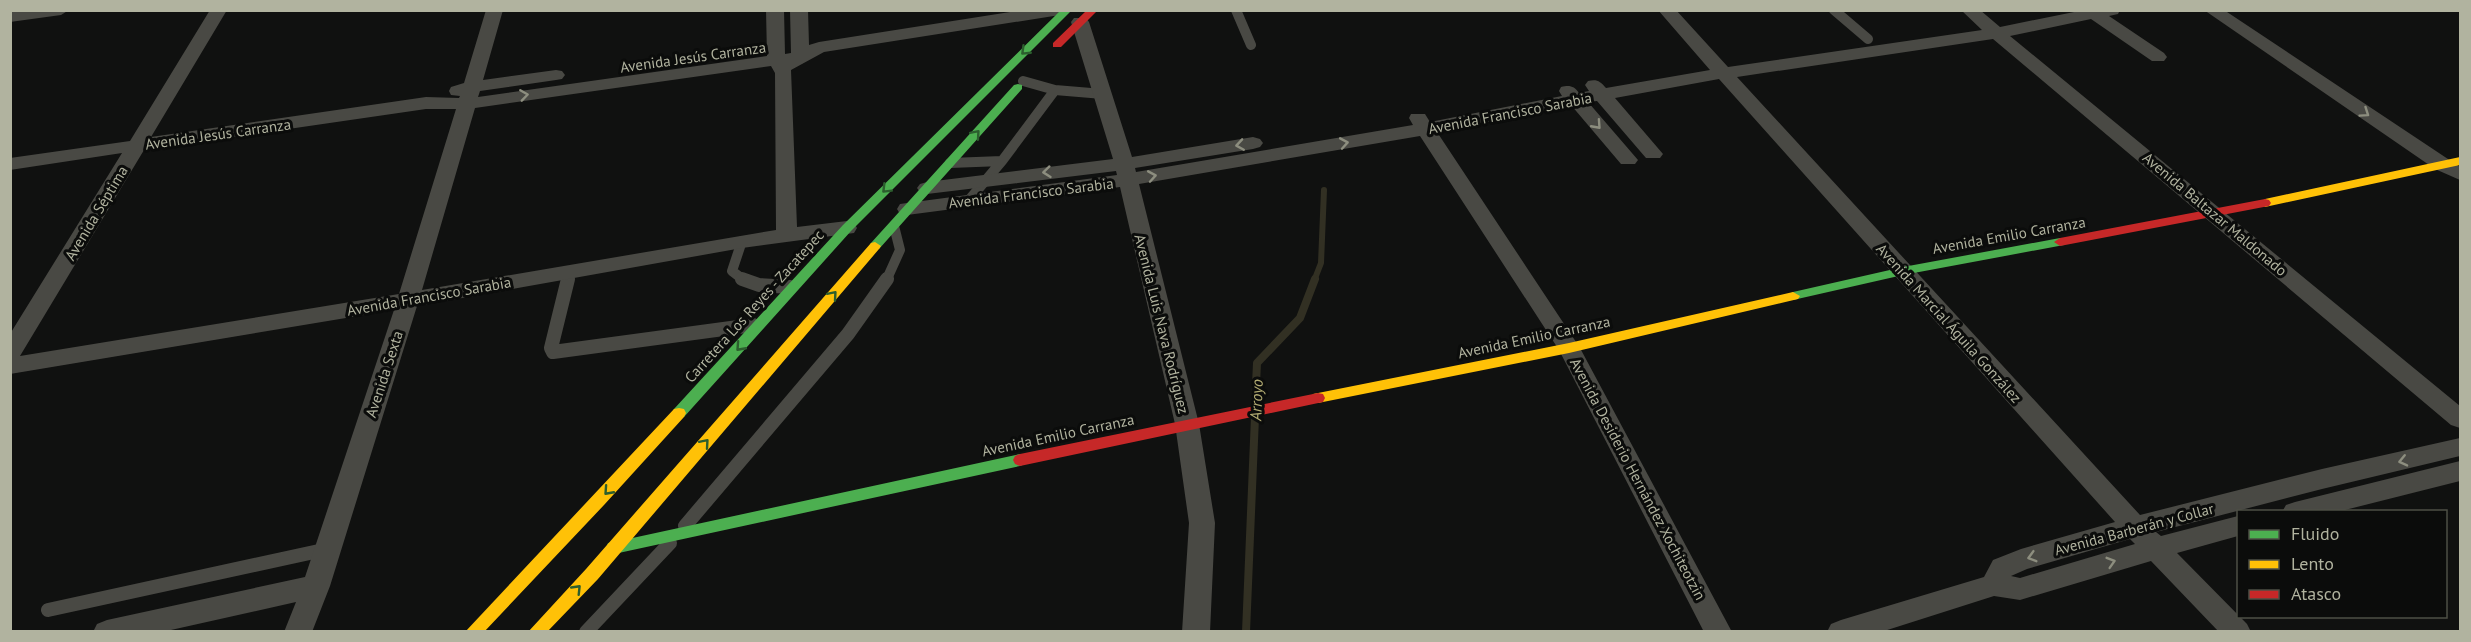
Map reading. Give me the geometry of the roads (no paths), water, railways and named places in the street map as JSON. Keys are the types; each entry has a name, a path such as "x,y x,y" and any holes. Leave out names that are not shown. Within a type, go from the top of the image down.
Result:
{"main road":[{"path":"1047,56 1080,14"},
{"name":"Carretera Los Reyes - Zacatepec","path":"472,632 599,501 847,228 1080,14"},
{"path":"536,632 614,548 907,209 1027,76"},
{"name":"Avenida Emilio Carranza","path":"614,548 1187,424 1569,348 1903,271 2215,214 2456,164"}],"street":[{"path":"10,17 61,10"},
{"name":"Avenida Séptima","path":"10,354 219,10"},
{"name":"Avenida Sexta","path":"298,632 316,586 408,300 495,10"},
{"path":"775,10 787,234"},
{"path":"799,10 799,50"},
{"name":"Avenida Jesús Carranza","path":"10,164 468,95 778,60 799,50 1060,10"},
{"name":"Avenida Marcial Águila González","path":"1666,10 2135,527 2236,632"},
{"name":"Avenida Francisco Sarabia","path":"907,209 1422,123 2039,10"},
{"path":"2212,10 2351,87 2456,164"},
{"path":"2232,10 2255,33 2332,91 2456,164"},
{"path":"2103,12 2158,57"},
{"name":"Avenida Francisco Sarabia","path":"1719,68 1868,39 1983,21 2103,12"},
{"name":"Avenida Luis Nava Rodríguez","path":"1080,14 1126,172 1187,424 1202,523 1196,632"},
{"name":"Avenida Baltazar Maldonado","path":"1983,21 2460,418"},
{"path":"2332,91 2351,87"},
{"path":"1598,90 1658,153 1608,165"},
{"path":"1571,94 1628,160"},
{"name":"Avenida Desiderio Hernández Xochiteotzin","path":"1422,123 1569,348 1718,632"},
{"name":"Avenida Francisco Sarabia","path":"927,188 986,179 1126,172"},
{"name":"Avenida Francisco Sarabia","path":"10,366 408,300 742,241 847,228"},
{"name":"Avenida Barberán y Collar","path":"1994,585 2002,568 2021,560 2135,527 2322,479 2460,447"},
{"path":"2302,510 2460,471"},
{"path":"2322,479 2342,499"},
{"name":"Avenida Barberán y Collar","path":"1841,632 1994,585 2020,589 2237,526"},
{"path":"107,632 316,586"}],"lane":[{"path":"1236,10 1251,45"},
{"path":"1834,10 1868,39"},
{"path":"1027,76 1055,90 1103,94"},
{"path":"969,200 1055,90"},
{"path":"950,164 1002,160"},
{"path":"586,632 679,534 848,334 885,283 900,250 894,226"},
{"path":"742,241 732,271 739,279 753,284 794,287"},
{"path":"570,271 551,348 553,352 761,324"},
{"path":"48,610 328,549"}],"waterway":[{"name":"Arroyo","path":"1314,281 1321,263 1324,190"},
{"name":"Arroyo","path":"1255,406 1257,363 1300,318 1315,279"},
{"name":"Arroyo","path":"1246,632 1255,417"}]}
